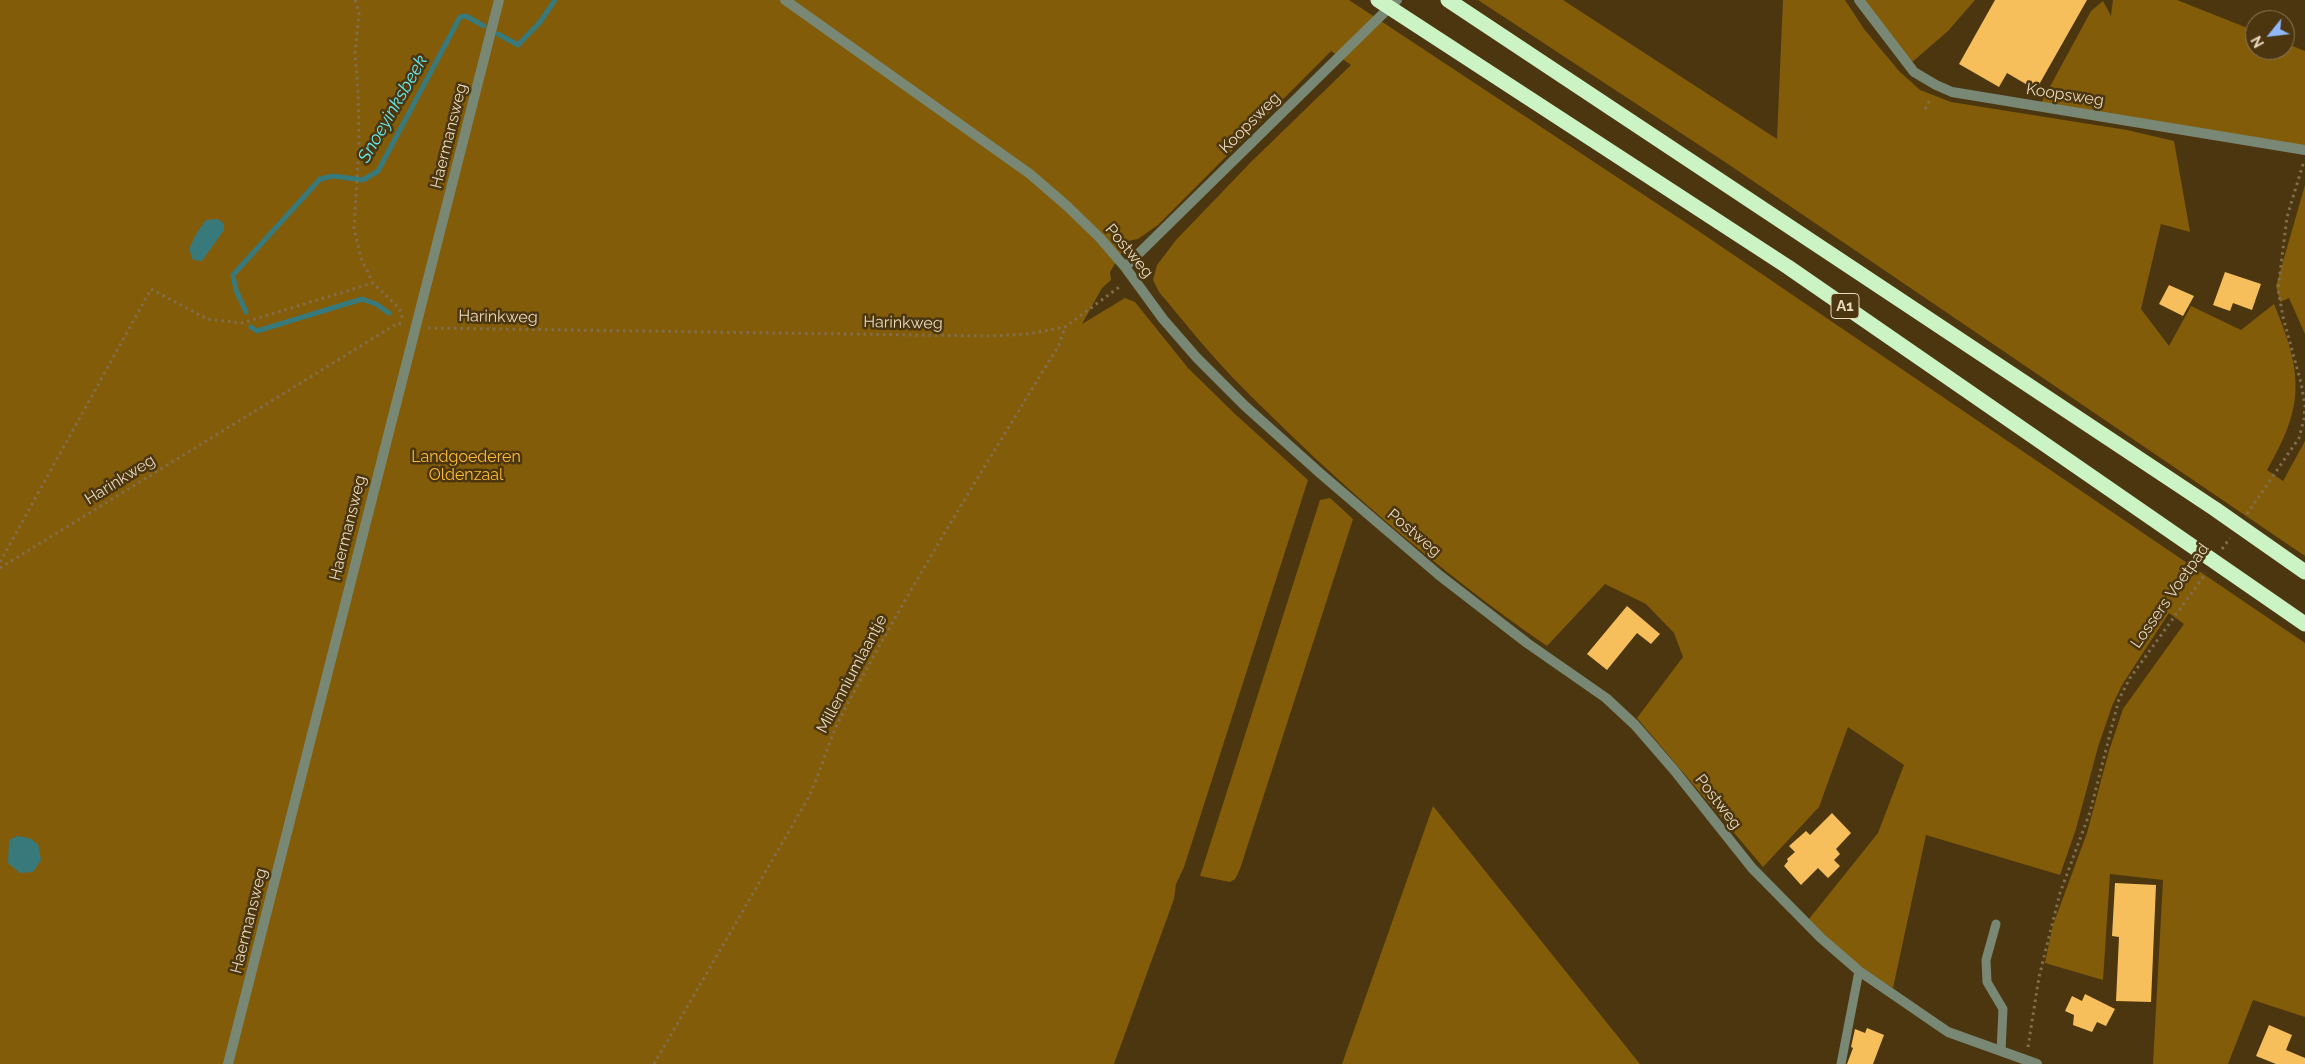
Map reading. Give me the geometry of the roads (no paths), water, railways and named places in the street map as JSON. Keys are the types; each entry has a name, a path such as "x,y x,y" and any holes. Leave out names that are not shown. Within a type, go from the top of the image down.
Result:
{"highway":[{"name":"A1","path":"1378,0 1788,267 2305,624"},
{"name":"A1","path":"1448,0 2215,509 2305,572"}],"street":[{"name":"Haermansweg","path":"228,1064 411,327 499,0"},
{"name":"Postweg","path":"785,0 1030,174 1074,212 1100,238 1132,276 1163,319 1197,358 1245,406 1320,474 1439,575 1527,642 1606,698 1635,724 1752,868 1821,938 1859,972 1948,1032 2026,1062 2037,1064"},
{"name":"Koopsweg","path":"1124,267 1397,0"},
{"name":"Koopsweg","path":"1859,0 1914,72 1952,92 2305,150"}],"lane":[{"path":"1996,924 1986,960 1987,982 2003,1009 2001,1051"},
{"path":"1841,1064 1859,972"}],"water":[{"path":"218,219 224,224 224,230 202,261 193,260 189,249 196,234 206,220"},
{"path":"17,836 29,838 38,844 41,860 33,872 20,873 8,863 9,840"}],"waterway":[{"name":"Snoeyinksbeek","path":"498,34 518,45 540,22 555,0"},
{"name":"Snoeyinksbeek","path":"246,312 236,290 233,275 320,179 333,176 363,180 378,171 460,17 466,16 484,26"},
{"name":"Snoeyinksbeek","path":"251,327 257,331 362,299 376,304 389,313"}],"park label":[{"name":"Landgoederen Oldenzaal","path":"466,466"}]}
